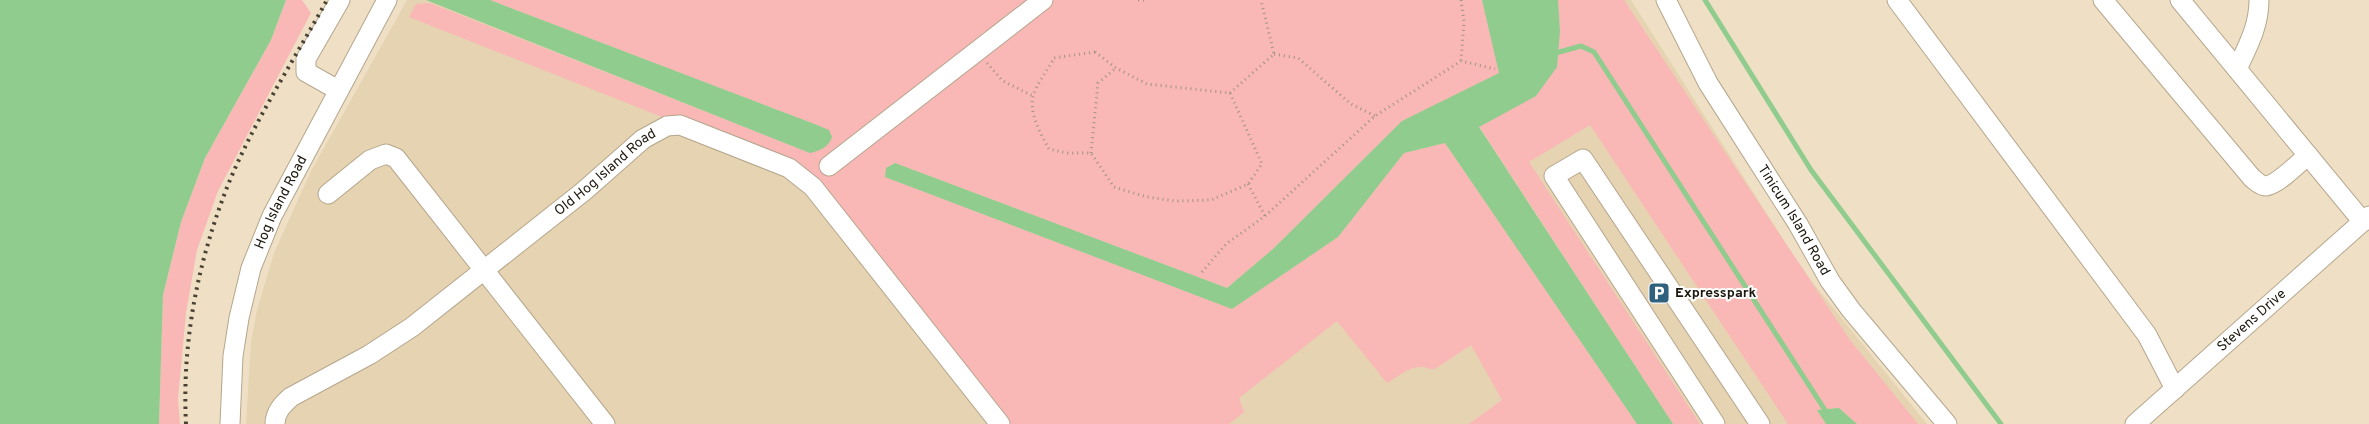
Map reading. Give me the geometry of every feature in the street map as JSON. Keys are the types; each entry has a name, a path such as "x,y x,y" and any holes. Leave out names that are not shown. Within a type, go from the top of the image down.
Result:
{"street":[{"path":"338,90 306,72 306,58 340,0"},
{"name":"Hog Island Road","path":"230,424 233,356 240,311 252,268 272,216 388,0"},
{"path":"829,166 1043,0"},
{"name":"Tinicum Island Road","path":"1666,0 1708,83 1798,224 1830,281 1851,310 1947,424"},
{"path":"1897,0 2147,335 2174,389"},
{"path":"2103,0 2259,184 2267,186 2277,181 2308,155"},
{"path":"2180,0 2308,155 2366,219"},
{"path":"2237,69 2259,17 2258,0"},
{"name":"Old Hog Island Road","path":"275,424 275,418 282,405 292,396 388,343 429,315 584,191 643,139 667,126 680,125 789,168 807,181 1000,424"},
{"path":"328,194 370,160 386,154 396,158 605,424"},
{"path":"1716,424 1554,176 1583,159 1760,424"},
{"name":"Stevens Drive","path":"2135,424 2366,219"}],"path":[{"path":"1138,0 1145,0"},
{"path":"1261,0 1274,54"},
{"path":"1460,0 1464,22 1461,61"},
{"path":"976,52 1004,81 1033,96"},
{"path":"1091,153 1066,153 1049,149 1043,137 1032,108 1033,96 1054,58 1095,52 1116,68 1147,84 1230,93 1274,54"},
{"path":"1274,54 1298,58 1351,104 1375,116"},
{"path":"1202,272 1226,244 1265,216 1375,116 1461,61 1496,69"},
{"path":"1116,68 1098,82 1091,153 1114,187 1147,197 1174,202 1211,200 1248,184 1262,164 1230,93"},
{"path":"1248,184 1265,216"}],"shaded area":[{"path":"0,0 286,0 271,40 205,158 181,222 163,295 159,424 0,424"},
{"path":"286,0 302,0 311,13 218,191 197,250 186,313 178,399 180,424 159,424 163,295 181,222 205,158 271,40"},
{"path":"407,0 1631,0 1792,253 1814,284 1927,424 246,424 251,342 257,310 274,253 311,171"},
{"path":"426,0 490,0 817,125 829,130 832,137 824,148 810,153"},
{"path":"490,0 1027,0 868,126 829,174 1052,0 1482,0 1500,73 1402,121 1273,249 1227,288 895,163 886,168 885,177 1232,309 1338,237 1404,153 1445,143 1637,424 1469,424 1502,400 1471,345 1435,369 1416,367 1387,383 1337,321 1239,398 1244,412 1229,424 1008,424 809,175 409,17 416,4 430,3 810,153 817,125"},
{"path":"1482,0 1558,0 1560,31 1557,67 1536,96 1479,127 1673,424 1637,424 1445,143 1404,153 1338,237 1232,309 885,177 886,168 895,163 1227,288 1273,249 1402,121 1499,73"},
{"path":"1558,0 1624,0 1850,340 1918,424 1857,424 1839,408 1817,410 1826,424 1788,424 1590,125 1529,162 1700,424 1673,424 1479,126 1536,96 1560,31"},
{"path":"1839,408 1857,424 1826,424 1817,410"}],"waterway":[{"path":"1705,0 1811,170 2001,424"},
{"path":"1552,54 1581,46 1594,52 1834,424"}],"railway":[{"path":"186,424 185,395 189,337 198,281 213,225 233,173 257,123 327,0"}],"place":[{"name":"Expresspark","path":"1659,293"}]}
